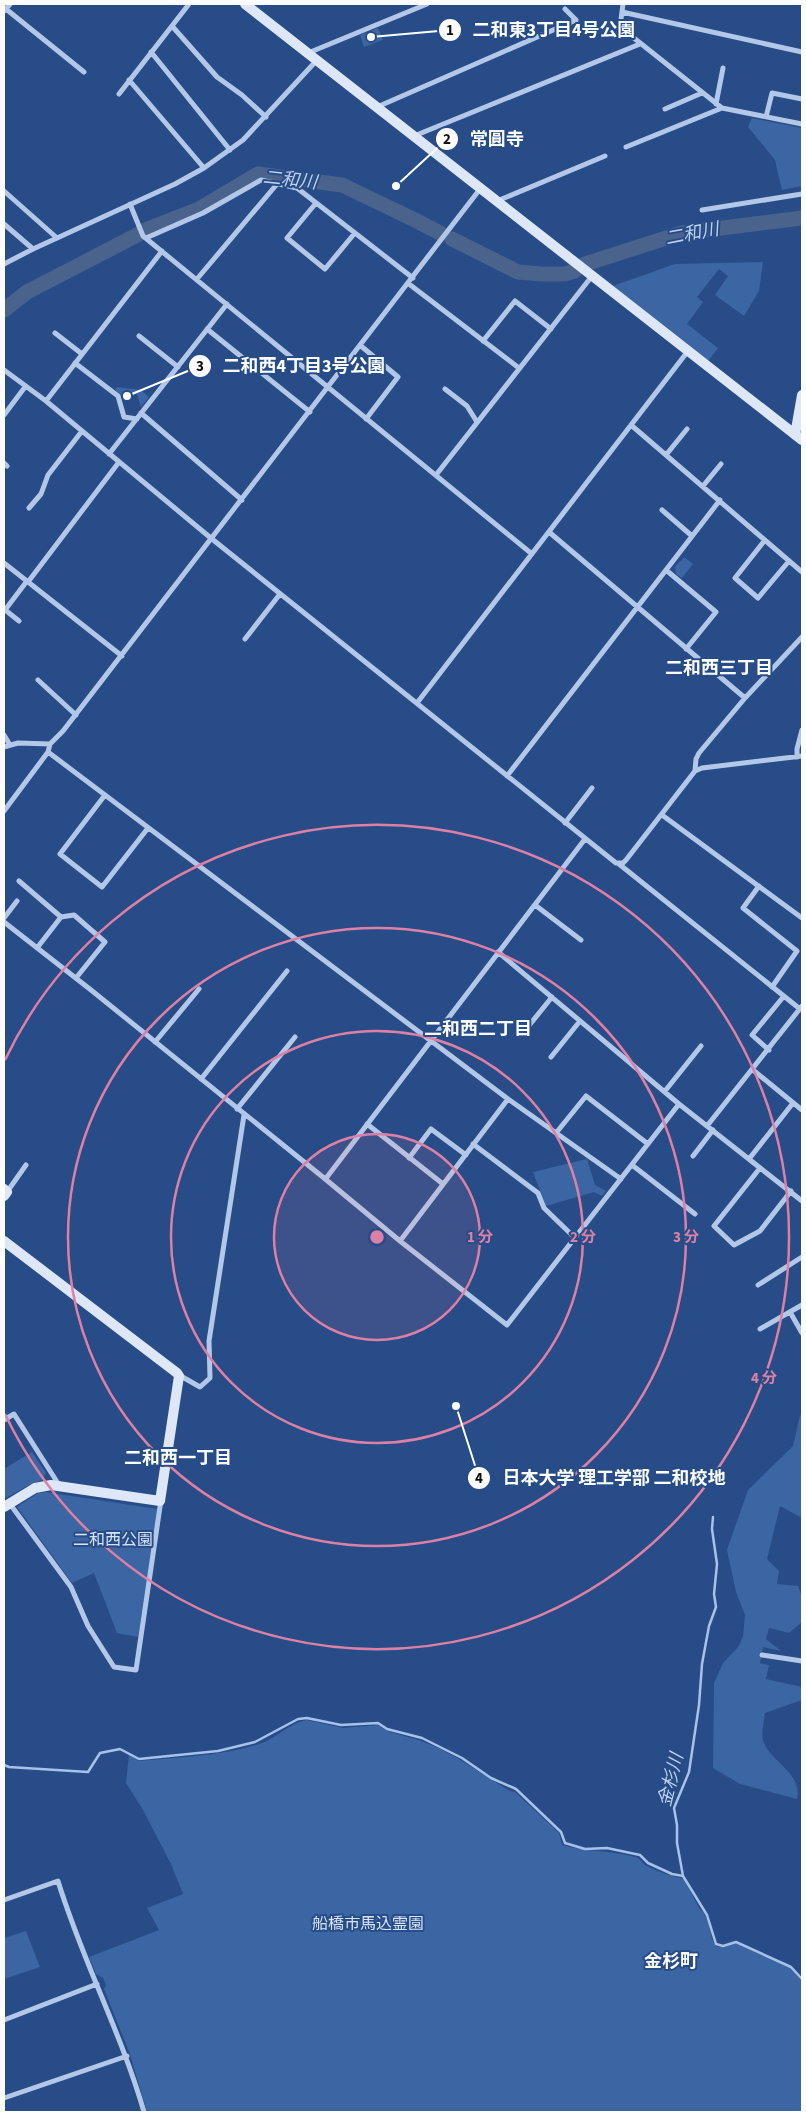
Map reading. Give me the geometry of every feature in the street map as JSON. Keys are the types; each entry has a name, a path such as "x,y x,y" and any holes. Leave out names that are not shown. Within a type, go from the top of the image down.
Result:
{"street":[{"path":"10,4 5,10 84,72"},
{"path":"119,94 190,4"},
{"path":"246,4 799,438"},
{"path":"308,53 427,4"},
{"path":"623,4 620,27 716,104 722,108 802,124"},
{"path":"376,107 576,20 565,9"},
{"path":"622,12 802,52"},
{"path":"172,26 217,77 242,95 266,117"},
{"path":"414,136 640,44"},
{"path":"151,52 230,150"},
{"path":"4,264 32,249 175,184 204,168 230,150 266,117 317,60"},
{"path":"716,104 723,68"},
{"path":"129,80 204,168"},
{"path":"665,109 702,93"},
{"path":"766,117 772,94 802,99"},
{"path":"626,148 722,108"},
{"path":"496,201 605,156"},
{"path":"143,233 203,213 262,180 297,188 413,278"},
{"path":"197,279 277,184"},
{"path":"4,811 48,752 50,744 76,715 122,656 480,189"},
{"path":"4,191 57,238"},
{"path":"702,210 802,194"},
{"path":"316,203 287,238 325,269 354,234"},
{"path":"130,204 143,233 162,251 532,554"},
{"path":"4,224 32,249"},
{"path":"46,401 162,251"},
{"path":"436,475 592,276"},
{"path":"408,284 519,368"},
{"path":"483,341 515,302 551,329"},
{"path":"109,454 227,304"},
{"path":"208,329 310,412"},
{"path":"55,333 82,354"},
{"path":"139,336 178,367"},
{"path":"361,346 398,377 366,418"},
{"path":"417,703 688,352"},
{"path":"75,363 118,396 124,416 137,419"},
{"path":"4,370 46,401 212,539 613,862 619,864 772,987 801,1008 754,1070 707,1126"},
{"path":"4,416 26,387"},
{"path":"445,388 467,406 477,422"},
{"path":"799,438 802,395"},
{"path":"141,414 242,500"},
{"path":"631,425 802,572"},
{"path":"666,455 687,429"},
{"path":"29,508 41,494 48,474 82,431"},
{"path":"19,621 4,609 28,582 119,462"},
{"path":"703,486 721,464"},
{"path":"507,776 720,500"},
{"path":"662,510 692,536"},
{"path":"549,532 745,698"},
{"path":"765,540 735,578 758,598 790,561"},
{"path":"4,563 122,656"},
{"path":"666,570 716,612 686,649"},
{"path":"245,639 280,594"},
{"path":"695,771 696,759 699,753 745,698 802,637"},
{"path":"38,680 76,715"},
{"path":"619,864 626,860 695,771 702,768 800,756 797,749 802,730"},
{"path":"4,735 7,746 18,743 50,744"},
{"path":"48,752 508,1099 621,1178"},
{"path":"565,823 592,788"},
{"path":"105,795 60,854 102,887 148,828"},
{"path":"662,815 802,918"},
{"path":"324,1178 327,1177 585,839"},
{"path":"19,881 61,917"},
{"path":"759,886 743,908 797,952 772,987"},
{"path":"4,918 18,901"},
{"path":"535,905 581,940"},
{"path":"37,948 61,917 74,915 105,942 76,978"},
{"path":"4,922 507,1325 679,1104"},
{"path":"498,952 679,1104 802,1201"},
{"path":"201,1080 288,971"},
{"path":"155,1042 199,989"},
{"path":"769,1050 752,1036 784,996"},
{"path":"527,1028 552,997"},
{"path":"551,1057 580,1021"},
{"path":"237,1109 295,1037"},
{"path":"665,1092 701,1046"},
{"path":"754,1070 802,1110"},
{"path":"556,1133 586,1096 648,1144"},
{"path":"400,1241 508,1099"},
{"path":"749,1159 793,1103"},
{"path":"4,1241 178,1375 200,1387 210,1378 210,1341 244,1115"},
{"path":"367,1124 443,1184"},
{"path":"409,1158 431,1129 466,1155"},
{"path":"692,1156 713,1130"},
{"path":"473,1144 538,1193 544,1208 575,1238"},
{"path":"5,1192 26,1165"},
{"path":"632,1165 695,1214"},
{"path":"760,1168 714,1226 734,1245 760,1231 791,1192"},
{"path":"758,1285 802,1257"},
{"path":"760,1328 802,1305"},
{"path":"790,1312 802,1333"},
{"path":"161,1500 156,1502 59,1485 35,1488 7,1505 72,1587 88,1626 114,1666 136,1670 161,1500 178,1375"},
{"path":"4,1420 14,1414 59,1485"},
{"path":"762,1655 802,1661"},
{"path":"4,1899 58,1881 67,1911 127,2056 144,2112"},
{"path":"4,2020 97,1984"},
{"path":"4,2098 127,2056"}],"green space":[{"path":"378,28 383,40 364,47 360,35"},
{"path":"752,118 802,128 802,186 782,190 775,160 748,127"},
{"path":"763,262 759,291 744,316 715,295 728,276 719,269 697,297 703,302 687,324 718,348 708,361 613,286 675,264"},
{"path":"117,387 141,390 149,397 141,407 137,394 125,399 115,390"},
{"path":"684,557 693,564 682,578 676,574 675,567"},
{"path":"587,1159 595,1185 606,1191 602,1196 594,1192 546,1206 533,1172"},
{"path":"802,1413 802,1518 780,1506 767,1559 779,1571 777,1584 798,1586 802,1597 802,1622 789,1633 769,1628 766,1639 781,1651 763,1647 760,1663 769,1665 766,1679 802,1687 802,1700 765,1713 762,1734 766,1748 795,1781 798,1790 797,1799 740,1784 713,1768 714,1683 723,1663 739,1646 743,1636 745,1615 736,1592 727,1550 748,1490 793,1446"},
{"path":"32,1452 46,1473 42,1480 6,1498 4,1494 4,1469"},
{"name":"二和西公園","path":"45,1492 158,1509 138,1637 117,1633 94,1573 72,1583 17,1507 38,1493"},
{"name":"船橋市馬込霊園","path":"307,1720 343,1728 378,1725 393,1733 433,1746 456,1757 510,1791 515,1792 559,1833 562,1845 635,1857 645,1865 665,1874 684,1879 710,1925 712,1939 717,1947 724,1947 735,1943 791,1968 802,1981 802,2112 147,2112 130,2054 104,1989 106,1985 103,1978 96,1974 89,1957 159,1930 147,1908 183,1894 171,1864 143,1810 126,1783 129,1754 139,1761 199,1756 229,1751 265,1742 294,1724"},
{"path":"26,1931 40,1967 4,1979 4,1938"}],"waterway":[{"name":"二和川","path":"143,231 199,209 258,174 342,185 440,233"},
{"name":"二和川","path":"585,264 682,233 802,218"},
{"name":"二和川","path":"4,310 27,292 139,234"},
{"name":"二和川","path":"452,239 518,272 565,274 575,271"},
{"name":"金杉川","path":"713,1517 712,1529 717,1564 714,1594 716,1607 709,1626 702,1664 699,1705 689,1772 674,1808 677,1825 677,1843 683,1876 707,1915 716,1944 723,1946 736,1942 791,1967 802,1979"},
{"path":"4,1765 9,1767 88,1772 100,1753 120,1749 139,1759 218,1751 255,1742 298,1719 307,1718 341,1725 378,1723 387,1729 422,1738 462,1758 491,1778 516,1789 561,1832 565,1843 585,1849 607,1848 640,1855 648,1863 672,1874 683,1876"}],"place":[{"name":"二和東3丁目4号公園","path":"371,37"},
{"name":"常圓寺","path":"396,186"},
{"name":"二和西4丁目3号公園","path":"127,396"},
{"name":"日本大学 理工学部 二和校地","path":"456,1406"}],"district":[{"name":"二和西三丁目","path":"719,668"},
{"name":"二和西二丁目","path":"478,1029"},
{"name":"二和西一丁目","path":"178,1458"},
{"name":"金杉町","path":"671,1961"}]}
